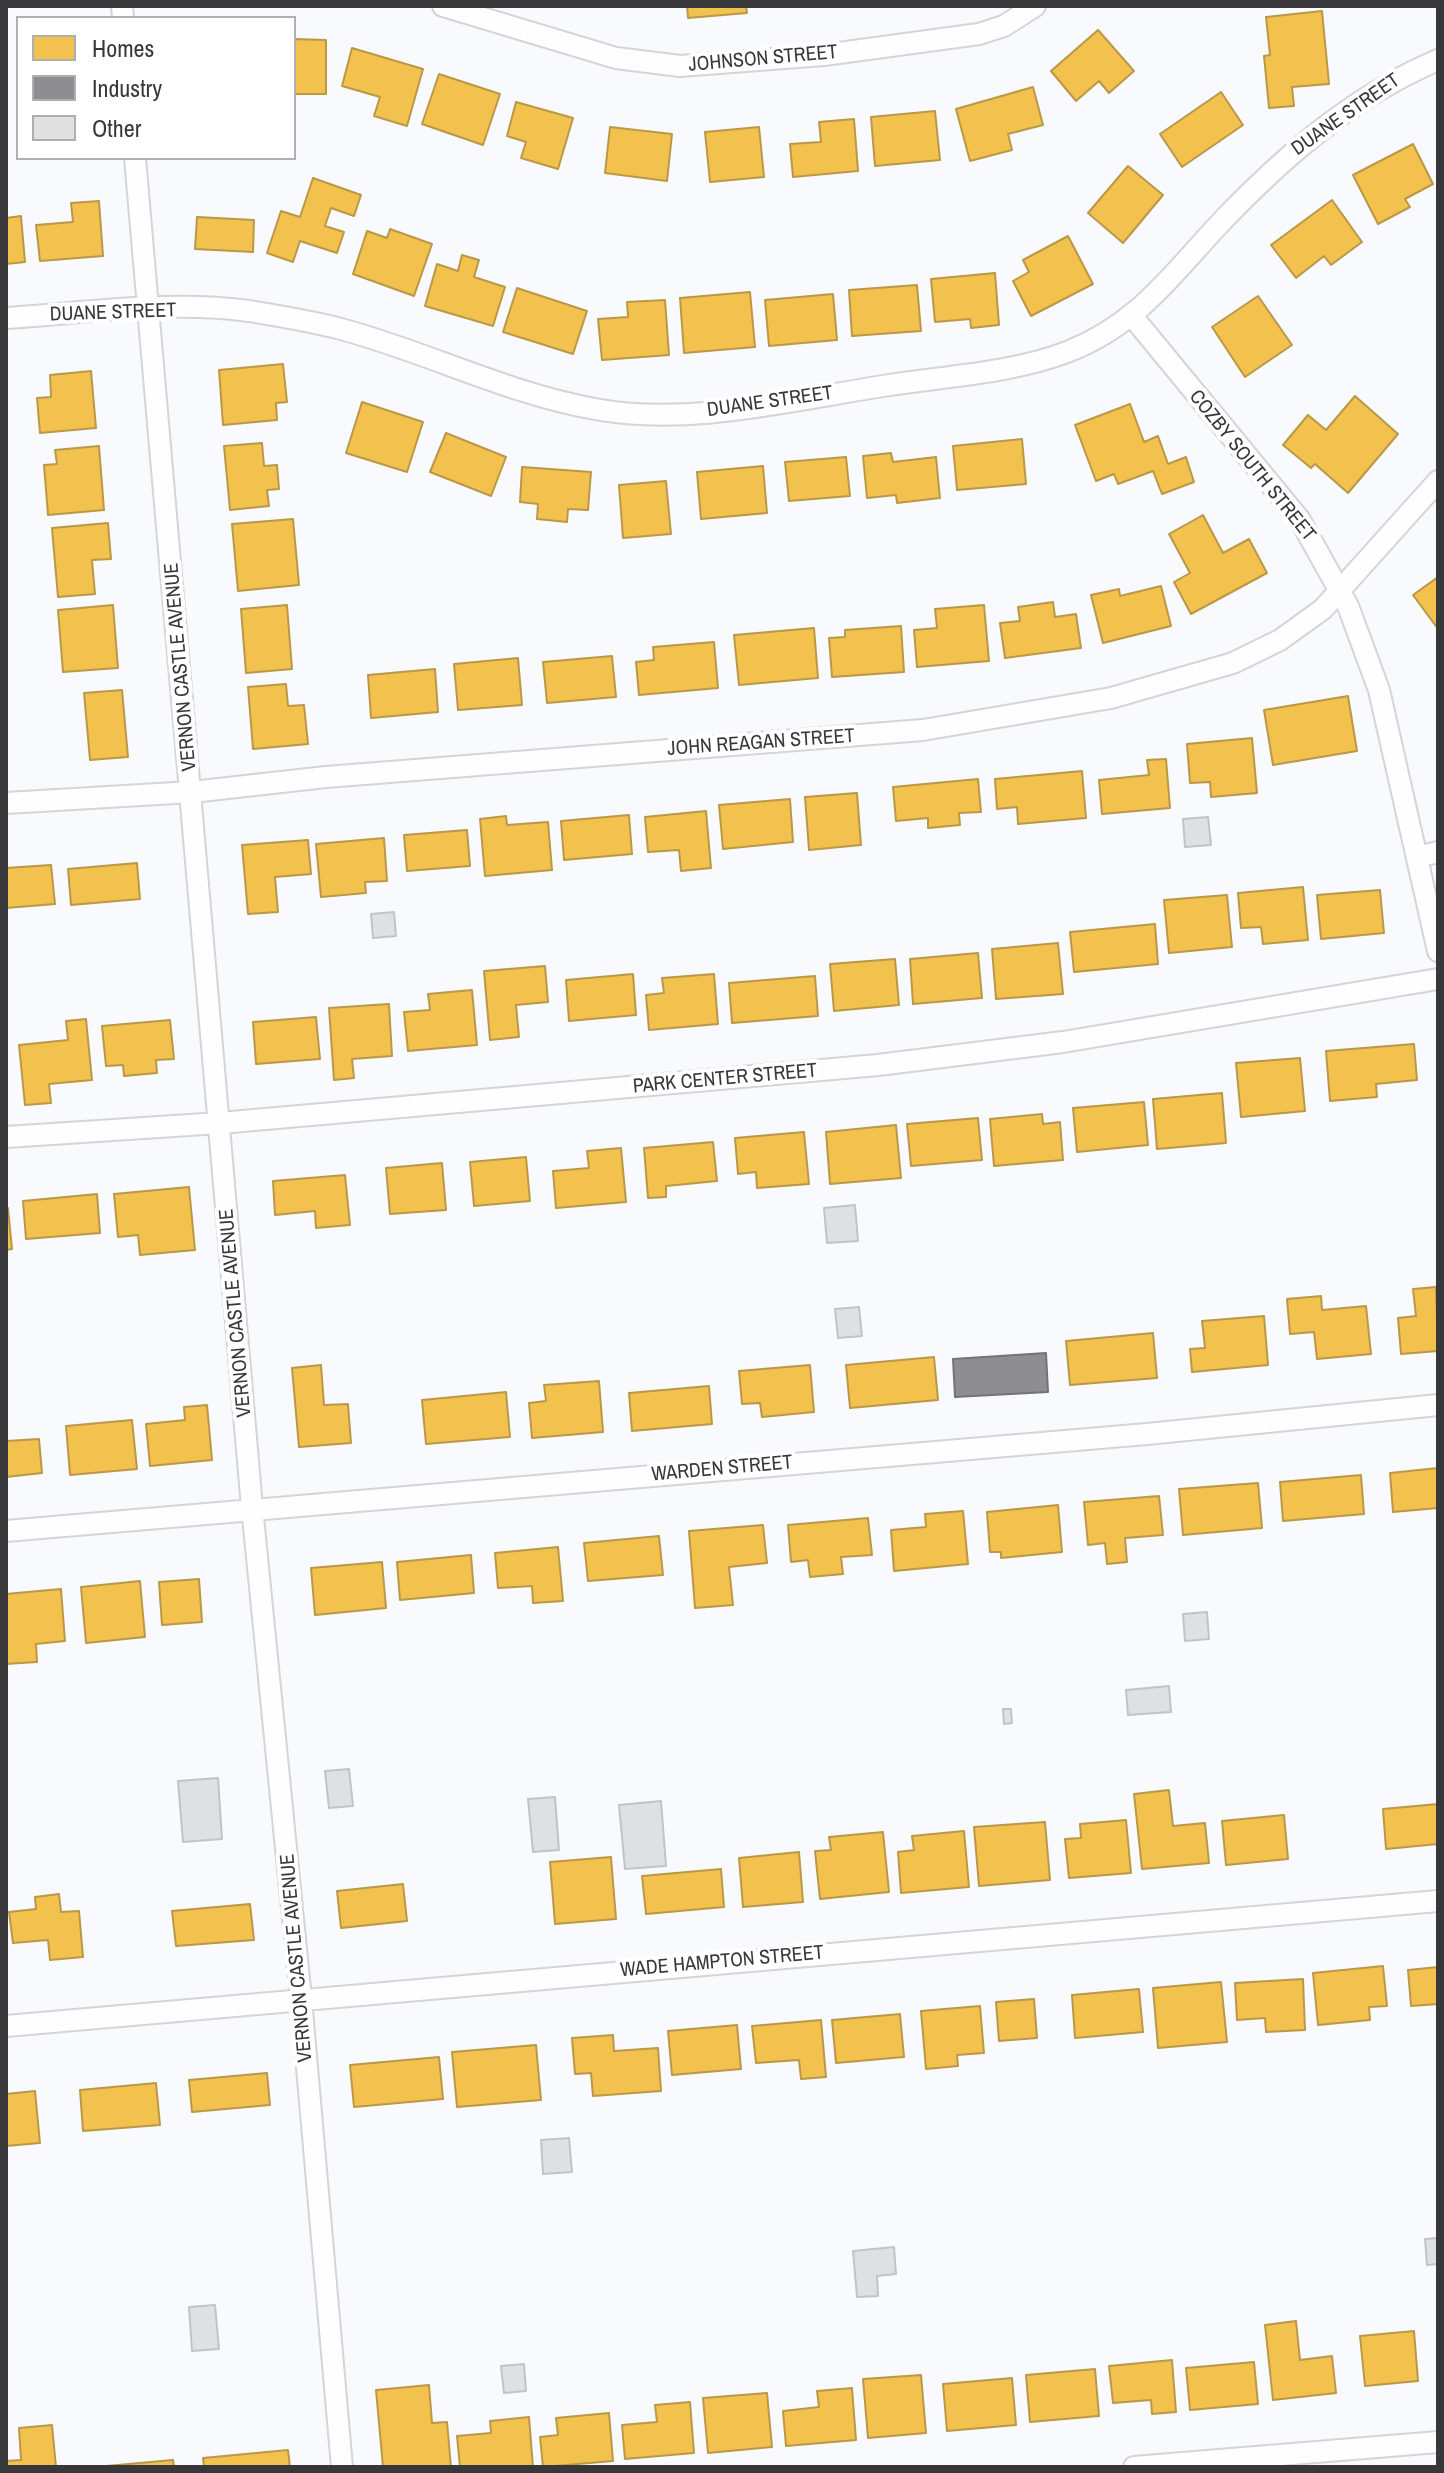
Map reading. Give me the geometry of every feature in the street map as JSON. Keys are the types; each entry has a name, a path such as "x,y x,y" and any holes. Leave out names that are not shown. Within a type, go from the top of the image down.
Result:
{"street":[{"name":"JOHNSON STREET","path":"443,6 616,58 680,66 824,55 979,34 1004,26 1035,6"},
{"name":"DUANE STREET","path":"6,318 149,309 245,311 341,329 523,392 598,410 655,414 716,410 1014,367 1064,353 1111,332 1172,279 1284,158 1348,109 1407,73 1438,60"},
{"name":"VERNON CASTLE AVENUE","path":"135,160 252,1507 301,1999 342,2467"},
{"name":"COZBY SOUTH STREET","path":"1132,316 1300,520 1340,590 1379,690 1438,951"},
{"name":"JOHN REAGAN STREET","path":"6,803 192,792 326,777 923,730 1096,700 1233,663 1280,640 1323,609 1438,481"},
{"path":"1417,857 1438,852"},
{"name":"PARK CENTER STREET","path":"6,1137 220,1123 878,1065 1063,1042 1438,979"},
{"name":"WARDEN STREET","path":"6,1531 252,1507 1131,1435 1438,1405"},
{"name":"WADE HAMPTON STREET","path":"6,2026 1438,1901"},
{"path":"1134,2467 1438,2442"}],"building: Homes":[{"path":"687,6 746,6 747,13 688,18"},
{"path":"1322,11 1329,84 1292,87 1294,106 1269,108 1264,56 1270,55 1266,17"},
{"path":"1098,30 1134,71 1109,93 1099,81 1076,101 1051,71"},
{"path":"296,39 326,40 326,94 296,94"},
{"path":"352,48 423,69 407,126 374,116 380,97 342,86"},
{"path":"439,74 500,94 483,145 422,124"},
{"path":"1033,87 1043,125 1008,134 1012,150 970,161 956,109"},
{"path":"1221,92 1243,125 1182,167 1160,134"},
{"path":"516,102 573,118 558,169 521,158 526,142 507,136"},
{"path":"935,111 940,160 875,166 871,117"},
{"path":"854,119 858,171 793,177 790,144 821,142 819,122"},
{"path":"610,127 672,134 667,181 605,173"},
{"path":"759,127 764,177 710,182 705,132"},
{"path":"1413,144 1433,184 1405,199 1410,207 1378,224 1353,175"},
{"path":"1128,166 1163,195 1123,243 1088,213"},
{"path":"313,178 361,195 354,216 331,208 325,226 344,232 337,253 300,241 293,262 267,253 281,211 300,217"},
{"path":"1332,200 1362,242 1331,265 1324,256 1296,278 1271,245"},
{"path":"99,201 103,256 40,261 36,225 73,222 71,203"},
{"path":"21,216 25,262 6,264 6,218"},
{"path":"197,217 254,220 253,252 195,249"},
{"path":"390,229 432,244 414,296 353,274 367,231 387,238"},
{"path":"1068,236 1093,284 1031,316 1013,281 1029,272 1023,260"},
{"path":"462,255 479,260 474,277 505,287 493,326 425,306 437,264 458,271"},
{"path":"995,273 999,325 971,328 970,319 935,322 931,279"},
{"path":"917,285 921,331 852,336 849,290"},
{"path":"517,288 587,311 573,354 503,332"},
{"path":"750,292 755,347 684,353 680,298"},
{"path":"833,294 837,340 769,346 765,300"},
{"path":"1258,296 1292,345 1245,377 1212,327"},
{"path":"665,300 669,355 602,360 598,319 628,317 627,302"},
{"path":"283,364 287,402 276,403 277,420 223,425 219,370"},
{"path":"91,371 96,428 40,433 37,398 51,397 50,375"},
{"path":"1355,396 1398,434 1348,493 1315,464 1311,468 1283,445 1308,415 1326,430"},
{"path":"362,402 423,422 407,472 346,453"},
{"path":"1130,404 1144,442 1158,436 1168,464 1186,457 1194,482 1162,494 1153,471 1118,484 1114,474 1096,481 1075,425"},
{"path":"446,433 506,457 491,496 430,472"},
{"path":"1022,439 1026,484 957,490 953,446"},
{"path":"262,443 264,466 277,465 279,489 267,490 269,506 230,510 224,446"},
{"path":"99,446 104,510 48,515 44,465 57,464 55,450"},
{"path":"891,453 893,462 936,457 940,498 897,503 896,495 867,498 863,456"},
{"path":"846,457 850,496 789,501 785,462"},
{"path":"763,466 767,513 701,519 697,472"},
{"path":"522,467 591,472 588,510 568,509 567,522 537,519 538,504 520,502"},
{"path":"666,481 671,534 623,538 619,485"},
{"path":"1203,515 1223,553 1249,539 1267,573 1191,614 1174,582 1190,573 1169,534"},
{"path":"293,519 299,585 238,591 232,524"},
{"path":"108,523 111,559 92,560 95,594 58,597 52,528"},
{"path":"1438,577 1438,629 1413,595"},
{"path":"1161,586 1171,626 1103,643 1091,595 1119,589 1120,596"},
{"path":"1053,602 1055,617 1076,614 1081,648 1005,658 1000,623 1020,621 1018,607"},
{"path":"113,605 118,668 63,672 58,610"},
{"path":"287,605 292,669 246,673 241,609"},
{"path":"984,605 989,661 917,667 914,630 937,628 935,609"},
{"path":"901,626 904,672 832,677 829,638 845,637 845,630"},
{"path":"814,628 818,678 739,685 734,635"},
{"path":"714,642 718,688 639,695 636,662 654,660 653,647"},
{"path":"612,656 616,697 547,703 543,662"},
{"path":"518,658 522,705 458,710 454,664"},
{"path":"435,669 438,712 371,718 368,675"},
{"path":"286,684 288,706 304,705 308,744 253,749 248,687"},
{"path":"122,690 128,757 90,760 84,693"},
{"path":"1348,696 1357,751 1273,765 1264,710"},
{"path":"1252,738 1257,793 1211,797 1210,782 1190,783 1187,744"},
{"path":"1166,759 1170,808 1102,814 1099,780 1149,775 1147,760"},
{"path":"1082,771 1086,818 1018,824 1017,807 997,809 995,779"},
{"path":"978,779 981,812 959,813 960,825 928,828 928,818 896,821 893,787"},
{"path":"857,793 861,845 809,850 805,797"},
{"path":"790,799 793,842 723,849 719,805"},
{"path":"706,811 711,868 681,871 679,850 648,852 645,817"},
{"path":"629,815 632,854 564,860 561,821"},
{"path":"506,816 507,825 548,822 552,870 485,876 480,819"},
{"path":"467,830 470,866 407,871 404,835"},
{"path":"384,838 387,881 365,882 366,893 321,897 316,844"},
{"path":"308,840 311,874 275,877 278,912 248,914 242,845"},
{"path":"137,863 140,899 71,905 68,869"},
{"path":"51,865 55,904 6,908 6,868"},
{"path":"1303,887 1308,940 1263,944 1261,927 1241,928 1238,893"},
{"path":"1380,890 1384,933 1321,939 1317,895"},
{"path":"1227,895 1232,947 1169,953 1164,900"},
{"path":"1155,924 1158,964 1074,972 1070,932"},
{"path":"1058,943 1063,994 996,999 992,949"},
{"path":"978,953 982,998 913,1004 910,959"},
{"path":"895,959 899,1005 834,1011 830,964"},
{"path":"545,966 548,1002 516,1005 519,1037 490,1040 484,971"},
{"path":"633,974 636,1015 569,1021 566,980"},
{"path":"714,974 718,1024 649,1030 646,995 664,993 662,978"},
{"path":"815,976 818,1016 732,1023 729,983"},
{"path":"472,990 477,1045 408,1051 404,1012 430,1010 428,994"},
{"path":"389,1004 392,1056 352,1059 354,1078 334,1080 329,1008"},
{"path":"316,1017 320,1059 256,1064 253,1022"},
{"path":"86,1019 92,1080 49,1084 51,1103 25,1105 19,1045 68,1040 66,1021"},
{"path":"170,1020 174,1059 156,1060 157,1073 124,1076 123,1065 106,1066 102,1026"},
{"path":"1414,1044 1417,1080 1376,1084 1377,1097 1330,1101 1326,1051"},
{"path":"1300,1058 1305,1111 1241,1117 1236,1063"},
{"path":"1222,1093 1226,1143 1157,1149 1153,1099"},
{"path":"1144,1102 1148,1145 1077,1152 1073,1108"},
{"path":"1042,1114 1043,1124 1060,1122 1063,1160 994,1166 990,1119"},
{"path":"978,1118 982,1160 911,1166 907,1124"},
{"path":"896,1125 901,1178 830,1184 826,1132"},
{"path":"804,1132 809,1184 757,1188 756,1172 738,1174 735,1138"},
{"path":"713,1142 717,1181 666,1186 666,1197 648,1198 644,1148"},
{"path":"621,1148 626,1202 556,1208 553,1171 589,1168 587,1151"},
{"path":"526,1157 530,1201 474,1206 470,1162"},
{"path":"442,1163 446,1210 390,1214 386,1168"},
{"path":"345,1175 350,1225 316,1228 315,1211 275,1215 273,1181"},
{"path":"189,1187 195,1250 140,1255 138,1235 118,1237 114,1194"},
{"path":"97,1194 100,1233 26,1239 23,1201"},
{"path":"6,1209 12,1249 6,1250"},
{"path":"1436,1287 1438,1351 1401,1354 1398,1318 1416,1316 1413,1289"},
{"path":"1321,1296 1322,1310 1366,1306 1371,1354 1317,1359 1314,1332 1290,1334 1287,1299"},
{"path":"1264,1316 1268,1365 1192,1372 1190,1349 1205,1348 1202,1321"},
{"path":"1153,1333 1157,1378 1070,1385 1066,1341"},
{"path":"934,1357 938,1400 850,1408 846,1365"},
{"path":"321,1365 324,1405 348,1404 351,1443 299,1447 292,1368"},
{"path":"810,1365 814,1412 762,1417 760,1403 742,1404 739,1371"},
{"path":"599,1381 603,1432 532,1438 529,1403 546,1401 544,1385"},
{"path":"709,1386 712,1424 632,1431 629,1393"},
{"path":"506,1392 510,1437 426,1444 422,1400"},
{"path":"207,1405 212,1460 150,1466 146,1424 185,1420 184,1407"},
{"path":"132,1420 137,1469 70,1475 66,1426"},
{"path":"39,1439 42,1473 6,1477 6,1441"},
{"path":"1438,1468 1438,1508 1393,1512 1390,1473"},
{"path":"1361,1475 1364,1514 1283,1521 1280,1482"},
{"path":"1258,1483 1262,1528 1183,1535 1179,1489"},
{"path":"1159,1496 1163,1535 1125,1538 1127,1562 1107,1564 1105,1543 1088,1545 1084,1502"},
{"path":"1058,1505 1062,1552 1001,1558 1001,1552 990,1552 987,1512"},
{"path":"963,1511 968,1564 894,1571 891,1530 926,1527 925,1514"},
{"path":"868,1518 872,1555 841,1557 843,1574 810,1577 808,1560 791,1562 788,1525"},
{"path":"763,1525 767,1563 729,1567 733,1605 695,1608 689,1531"},
{"path":"659,1536 663,1575 588,1581 584,1543"},
{"path":"558,1547 563,1601 533,1603 532,1586 498,1588 495,1553"},
{"path":"471,1555 474,1593 400,1600 397,1562"},
{"path":"382,1562 386,1608 315,1615 311,1568"},
{"path":"199,1579 202,1622 162,1625 159,1582"},
{"path":"140,1581 145,1637 86,1643 81,1587"},
{"path":"61,1589 65,1641 36,1644 37,1662 6,1664 6,1594"},
{"path":"1169,1790 1173,1826 1205,1823 1209,1863 1142,1869 1134,1794"},
{"path":"1438,1804 1438,1844 1386,1849 1383,1809"},
{"path":"1284,1815 1288,1859 1226,1865 1222,1821"},
{"path":"1126,1820 1131,1873 1069,1878 1065,1839 1081,1838 1080,1824"},
{"path":"1045,1822 1050,1880 979,1886 974,1827"},
{"path":"964,1831 969,1887 901,1893 898,1852 914,1850 912,1836"},
{"path":"883,1832 889,1892 820,1899 815,1851 831,1850 829,1837"},
{"path":"799,1852 803,1902 743,1907 739,1858"},
{"path":"611,1857 616,1919 555,1924 550,1862"},
{"path":"721,1869 724,1907 646,1914 642,1876"},
{"path":"403,1884 407,1921 341,1928 337,1891"},
{"path":"59,1894 61,1912 79,1911 83,1957 50,1960 48,1940 13,1943 9,1912 36,1909 35,1897"},
{"path":"250,1904 254,1940 176,1946 172,1911"},
{"path":"1383,1966 1387,2006 1369,2007 1370,2020 1318,2025 1313,1973"},
{"path":"1438,1967 1438,2004 1411,2006 1408,1970"},
{"path":"1303,1979 1305,2030 1266,2032 1265,2018 1237,2020 1235,1983"},
{"path":"1221,1982 1227,2042 1158,2048 1153,1988"},
{"path":"1139,1989 1143,2032 1075,2038 1072,1995"},
{"path":"1034,1999 1037,2038 999,2041 996,2002"},
{"path":"980,2006 984,2053 957,2055 958,2066 926,2069 921,2011"},
{"path":"900,2014 904,2057 836,2063 832,2020"},
{"path":"821,2020 826,2077 801,2079 799,2060 756,2063 752,2026"},
{"path":"737,2025 741,2069 672,2075 668,2031"},
{"path":"613,2035 614,2051 658,2048 661,2091 593,2096 591,2073 575,2074 572,2038"},
{"path":"536,2045 541,2100 457,2107 452,2052"},
{"path":"439,2057 443,2099 354,2107 350,2065"},
{"path":"267,2073 270,2105 192,2112 189,2080"},
{"path":"156,2083 160,2125 83,2131 80,2090"},
{"path":"35,2091 40,2143 6,2146 6,2094"},
{"path":"1296,2321 1300,2360 1332,2356 1336,2393 1273,2400 1265,2325"},
{"path":"1414,2331 1418,2381 1365,2386 1360,2336"},
{"path":"1172,2360 1176,2412 1152,2414 1151,2400 1113,2403 1109,2366"},
{"path":"1254,2362 1258,2404 1190,2410 1186,2368"},
{"path":"1095,2369 1099,2416 1030,2422 1026,2375"},
{"path":"921,2375 926,2433 868,2438 863,2379"},
{"path":"1012,2378 1016,2425 947,2431 943,2384"},
{"path":"429,2385 432,2423 447,2422 451,2467 383,2467 376,2390"},
{"path":"852,2388 856,2440 786,2446 783,2411 819,2407 817,2391"},
{"path":"767,2393 772,2447 708,2453 703,2398"},
{"path":"690,2402 694,2453 625,2459 622,2425 657,2422 655,2405"},
{"path":"609,2413 613,2461 543,2467 540,2437 558,2435 556,2418"},
{"path":"529,2417 533,2467 460,2467 457,2436 491,2433 490,2421"},
{"path":"52,2425 56,2467 6,2467 6,2461 21,2460 19,2428"},
{"path":"288,2450 290,2467 204,2467 203,2458"},
{"path":"173,2460 174,2467 95,2467"}],"building: Industry":[{"path":"1046,1353 1048,1392 955,1397 953,1359"}],"building: Other":[{"path":"1208,817 1211,845 1185,847 1183,819"},
{"path":"394,912 396,936 373,938 371,914"},
{"path":"855,1205 858,1241 827,1243 824,1208"},
{"path":"859,1307 862,1336 838,1338 835,1309"},
{"path":"1207,1612 1209,1639 1185,1641 1183,1614"},
{"path":"1169,1686 1171,1712 1128,1715 1126,1690"},
{"path":"1003,1709 1011,1709 1012,1723 1004,1724"},
{"path":"349,1769 353,1806 329,1808 325,1771"},
{"path":"218,1778 222,1839 183,1842 178,1781"},
{"path":"555,1797 559,1850 533,1852 528,1799"},
{"path":"661,1801 666,1866 625,1869 619,1805"},
{"path":"569,2138 572,2172 543,2174 541,2140"},
{"path":"1438,2238 1438,2264 1427,2265 1425,2239"},
{"path":"894,2247 896,2274 877,2276 878,2296 857,2297 853,2251"},
{"path":"215,2305 219,2349 192,2351 189,2307"},
{"path":"524,2364 526,2391 504,2393 501,2366"}]}
